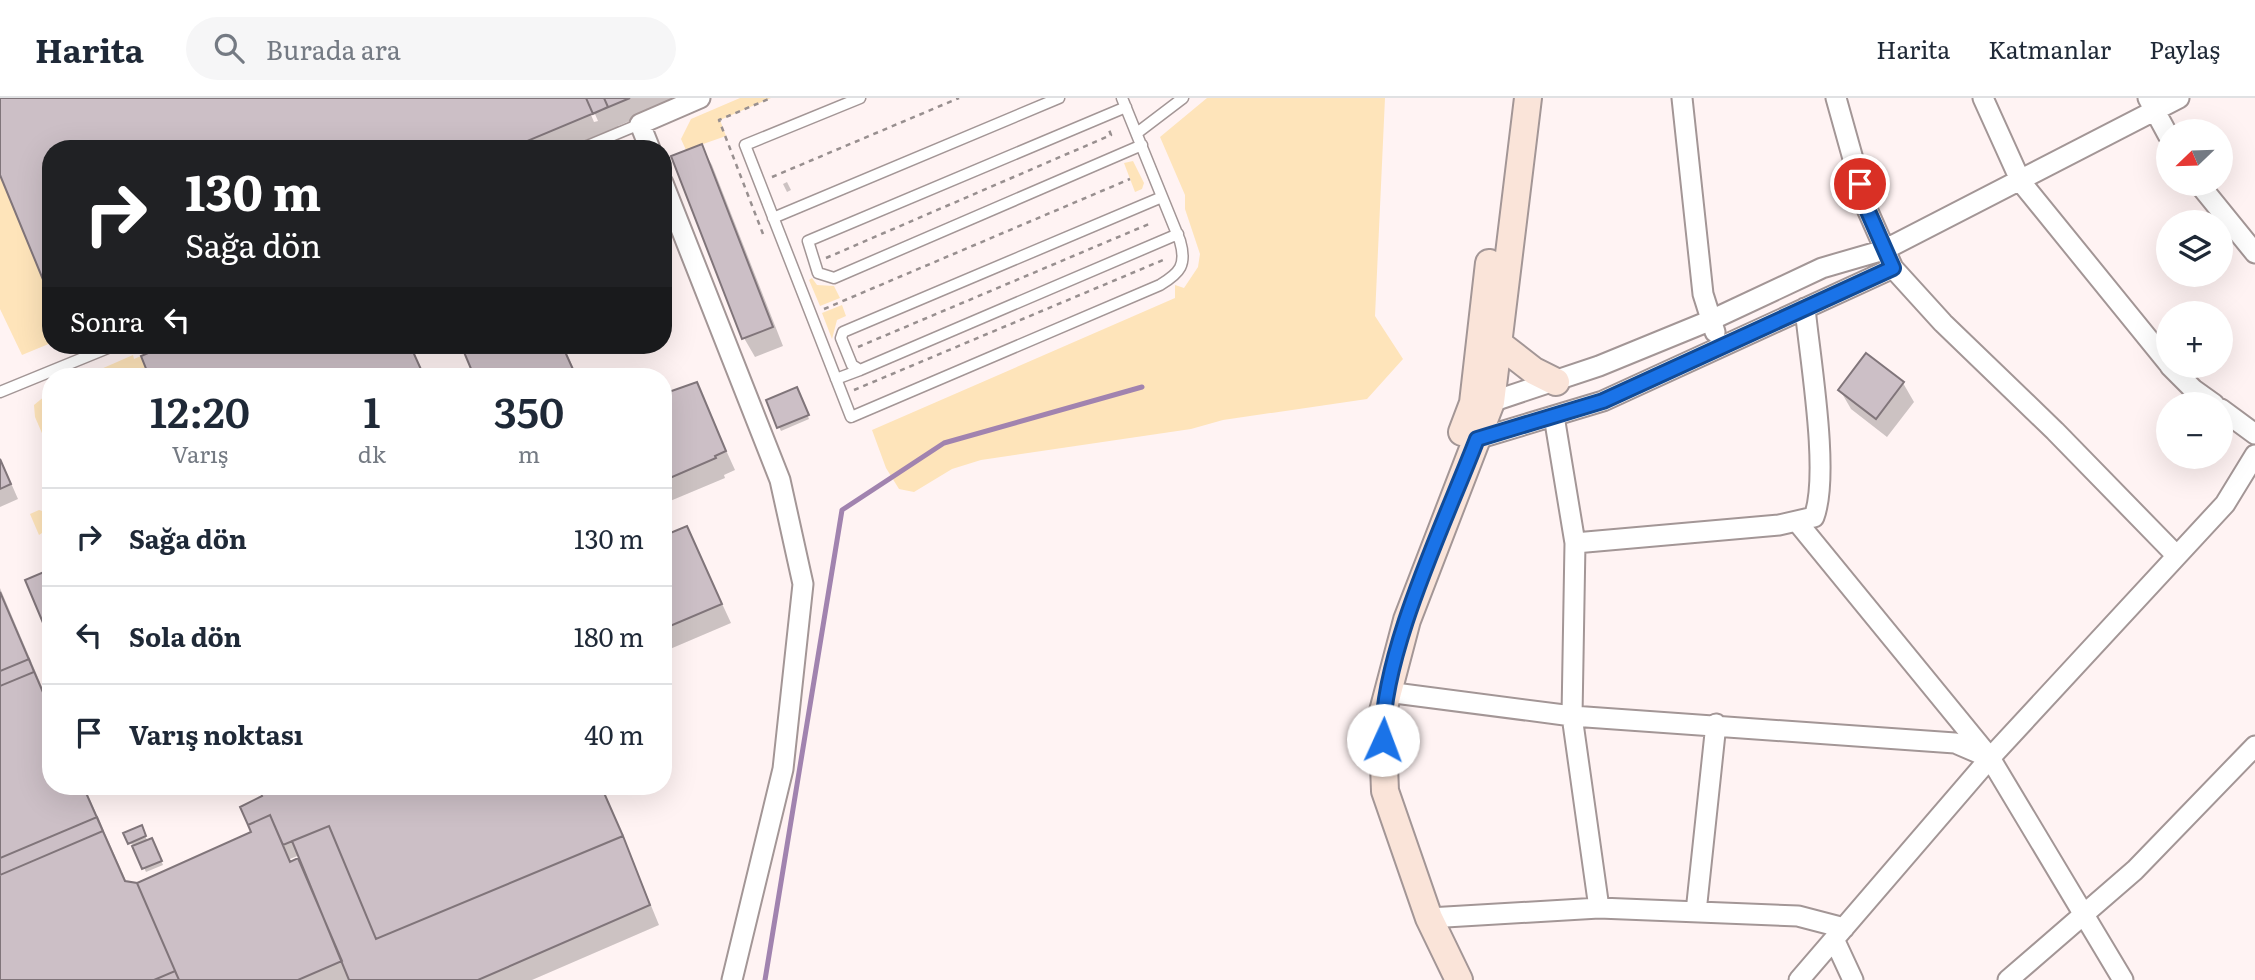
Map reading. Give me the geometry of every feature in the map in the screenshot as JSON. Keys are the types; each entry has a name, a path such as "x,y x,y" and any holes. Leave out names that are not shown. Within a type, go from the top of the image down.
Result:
{"main road":[{"path":"1445,980 1425,942 1373,793 1368,714 1396,617 1473,402 1509,98"},
{"path":"1459,980 1429,918 1385,791 1382,715 1408,620 1492,402 1528,98"},
{"path":"1498,342 1534,371 1556,382"}],"street":[{"path":"646,140 640,124 700,98"},
{"path":"1682,98 1698,254 1709,321 1723,346"},
{"path":"1836,98 1867,209 1889,259 1943,323 2055,431 2176,555"},
{"path":"1983,98 2021,182 2156,349"},
{"path":"1477,439 1603,401 1805,308 2151,105 2179,98"},
{"path":"2209,196 2255,253"},
{"path":"672,206 780,480 803,584 783,769 732,980"},
{"path":"1492,402 1556,382 1709,321 1822,268 1889,259"},
{"path":"1575,543 1798,523 1814,517 1821,500 1805,308"},
{"path":"2182,378 2197,392"},
{"path":"1554,416 1575,543 1572,716 1599,908"},
{"path":"2233,417 2255,433"},
{"path":"1799,980 1990,758 2225,504 2255,455"},
{"path":"1798,523 1990,758 2123,980"},
{"path":"1387,692 1572,716 1716,724 1955,743 1990,758"},
{"path":"1696,912 1716,724"},
{"path":"2008,980 2082,913 2135,870 2255,746"},
{"path":"1429,918 1599,908 1798,916 1839,934 1853,980"}],"lane":[{"path":"860,98 745,145 850,417 1160,285 1181,270 1185,256 1178,234 1162,197 1142,145 1124,103 808,241 818,274 834,278 1142,145"},
{"path":"773,218 1059,98"},
{"path":"1137,133 1183,98"},
{"path":"602,140 640,124"},
{"path":"860,370 852,365 841,338 843,332 1162,197"},
{"path":"836,379 1178,234"},
{"path":"826,355 846,349"},
{"path":"59,368 93,354"},
{"path":"0,392 42,375"}],"path":[{"path":"759,183 959,98"},
{"path":"813,263 1111,135"},
{"path":"820,310 1130,179"},
{"path":"846,349 1149,224"},
{"path":"847,374 854,390 1163,260"}],"shaded area":[{"path":"740,98 771,98 720,120 726,136 686,150 681,139 691,119"},
{"path":"1207,98 1385,98 1375,316 1403,359 1367,399 1223,420 1191,429 981,460 952,469 914,492 899,489 886,468 872,430 1175,298 1175,285 1184,288 1198,267 1200,254 1185,209 1185,195 1160,137"},
{"path":"1133,161 1144,183 1142,189 1135,192 1124,163"},
{"path":"0,175 42,277 42,347 22,355 0,309"},
{"path":"812,278 817,285 834,286 840,298 820,306 809,280"},
{"path":"842,305 846,316 837,320 832,339 822,313"},
{"path":"133,355 134,359 141,356 146,368 103,368"},
{"path":"42,398 42,433 35,417 34,405"},
{"path":"42,511 42,533 39,535 30,514"}],"building":[{"path":"0,98 630,98 530,140 42,140 42,277 0,175"},
{"path":"586,98 604,98 608,107 593,114"},
{"path":"702,144 773,327 742,339 672,156"},
{"path":"1866,353 1904,382 1876,419 1838,390"},
{"path":"414,354 420,368 146,368 141,356"},
{"path":"465,354 566,354 572,368 471,368"},
{"path":"697,382 726,451 672,477 672,391"},
{"path":"797,387 809,415 777,428 766,400"},
{"path":"0,459 11,484 0,489"},
{"path":"687,526 722,604 672,625 672,532"},
{"path":"42,573 42,620 25,580"},
{"path":"0,592 42,690 42,795 87,795 125,881 137,883 179,980 0,980"},
{"path":"29,659 34,672 0,686 0,671"},
{"path":"605,795 623,836 376,939 329,826 283,845 270,815 248,825 240,807 262,796"},
{"path":"270,815 290,862 298,858 342,961 298,980 179,980 137,883 251,832 248,825"},
{"path":"97,817 103,831 0,875 0,858"},
{"path":"142,825 146,836 128,844 123,833"},
{"path":"329,826 376,939 623,836 650,905 478,980 349,980 292,841"},
{"path":"152,838 162,861 142,869 132,846"},
{"path":"175,971 179,980 154,980"}],"waterway":[{"path":"765,980 842,510 944,443 1142,387"}],"route":[{"path":"1383,740 1382,715 1408,620 1477,439 1603,401 1893,268 1867,209 1860,184"}]}
